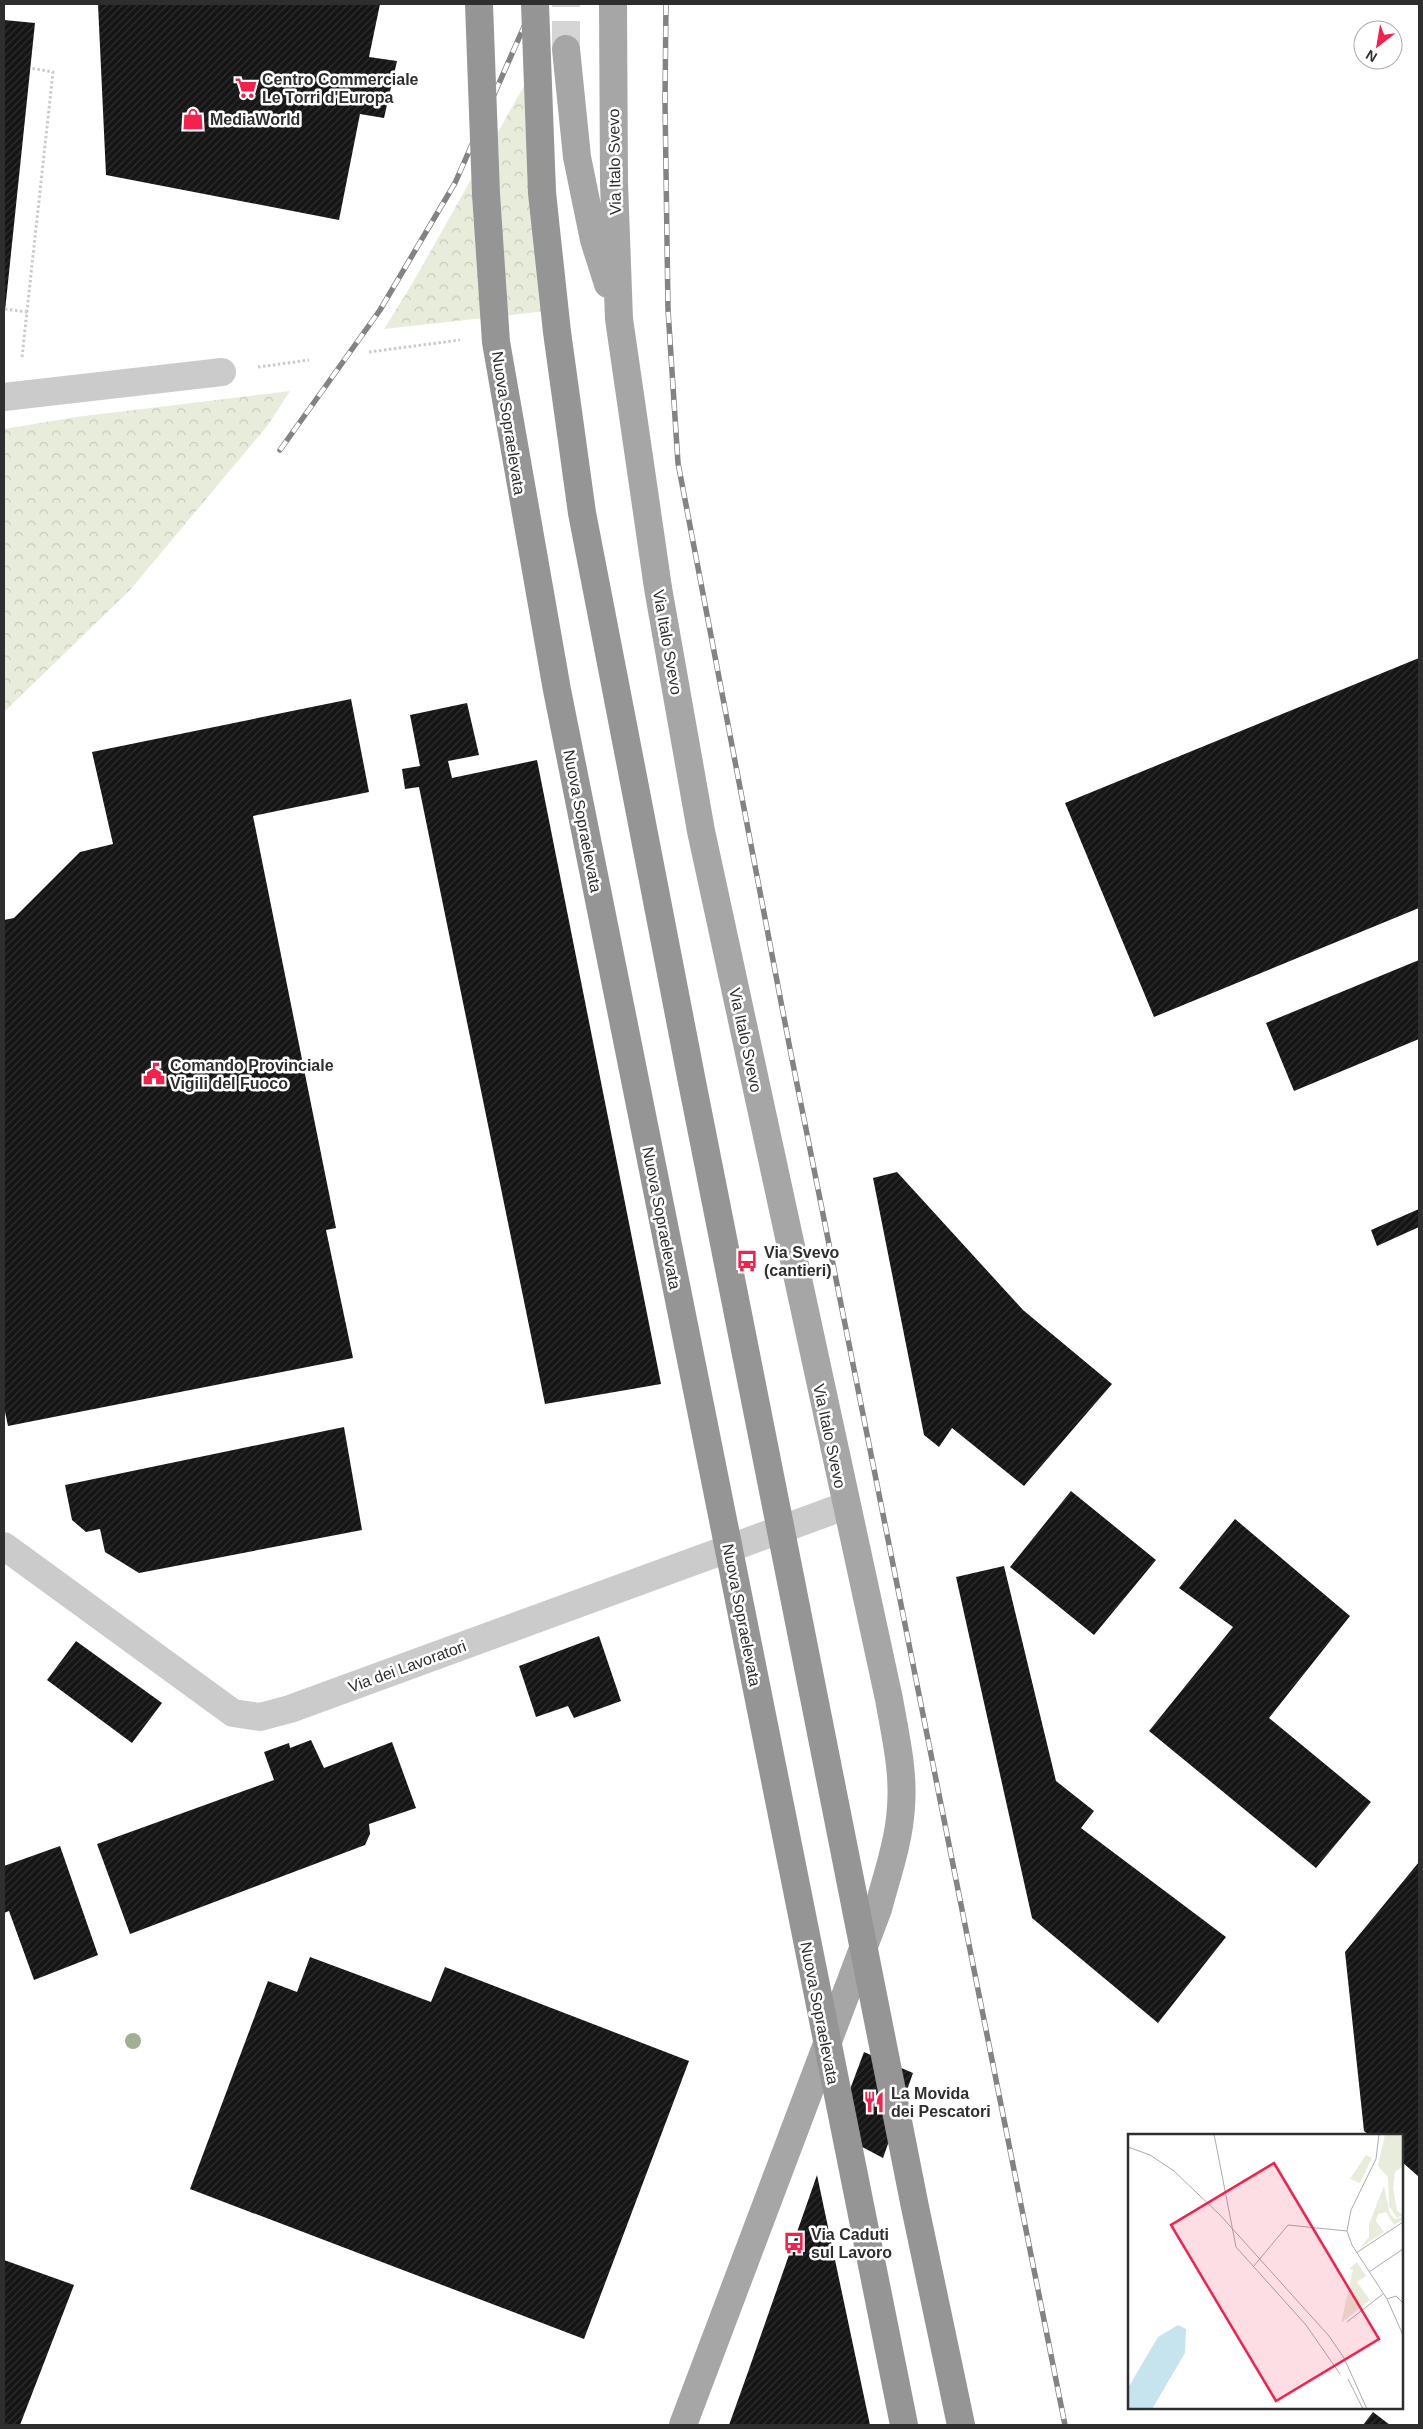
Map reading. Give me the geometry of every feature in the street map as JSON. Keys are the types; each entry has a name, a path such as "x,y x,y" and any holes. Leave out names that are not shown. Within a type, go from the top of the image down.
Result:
{"highway":[{"name":"Nuova Sopraelevata","path":"479,4 486,194 496,342 524,514 556,690 904,2425"},
{"path":"535,4 542,193 556,332 582,513 690,1072 961,2425"}],"main road":[{"name":"Via Italo Svevo","path":"613,4 614,174 618,319 658,588 701,831 899,1756 902,1806 895,1848 878,1909 683,2425"},
{"name":"Via Italo Svevo","path":"566,49 577,157 594,240 618,319"}],"street":[{"path":"11,396 222,372"},
{"name":"Via dei Lavoratori","path":"4,1546 233,1713 260,1717 290,1709 845,1506"}],"path":[{"path":"11,396 27,312 52,72 30,68"},
{"path":"5,309 27,312"},
{"path":"222,372 309,360"}],"green space":[{"path":"546,47 565,309 384,329 412,284"},
{"path":"290,391 268,425 130,590 4,712 4,429 76,417"}],"building":[{"name":"Centro Commerciale Le Torri d'Europa","path":"98,4 380,4 369,57 397,61 384,118 360,114 339,220 106,175"},
{"path":"4,20 35,23 5,311 4,311"},
{"path":"1419,658 1419,908 1154,1017 1065,803"},
{"name":"Comando Provinciale Vigili del Fuoco","path":"351,699 369,792 253,816 336,1228 326,1230 353,1358 8,1426 4,1407 4,920 14,918 80,852 113,844 92,752"},
{"path":"467,703 479,755 448,761 452,778 537,760 661,1384 545,1404 419,787 405,789 402,769 420,766 410,715"},
{"path":"1419,960 1419,1039 1294,1091 1266,1023"},
{"path":"897,1172 1023,1310 1112,1384 1024,1486 952,1428 939,1447 924,1435 873,1178"},
{"path":"1419,1209 1419,1227 1377,1246 1371,1230"},
{"path":"344,1427 362,1530 139,1573 105,1552 100,1529 86,1532 72,1520 65,1485"},
{"path":"1071,1491 1156,1560 1094,1635 1010,1567"},
{"path":"1235,1519 1350,1616 1269,1718 1371,1802 1316,1868 1149,1731 1233,1627 1179,1588"},
{"path":"1004,1566 1056,1781 1094,1811 1081,1828 1226,1937 1158,2023 1032,1918 956,1577"},
{"path":"599,1636 621,1701 574,1718 568,1706 536,1717 519,1666"},
{"path":"76,1641 162,1703 132,1743 47,1680"},
{"path":"311,1740 324,1768 392,1742 416,1808 369,1824 370,1834 365,1845 130,1934 97,1844 274,1780 264,1752 289,1743 290,1748"},
{"path":"60,1846 98,1955 34,1980 9,1911 4,1913 4,1866"},
{"path":"1419,1862 1419,2177 1403,2163 1403,2134 1368,2134 1364,2131 1345,1952"},
{"path":"310,1957 431,2002 445,1967 689,2061 584,2339 190,2189 268,1981 297,1992"},
{"name":"La Movida dei Pescatori","path":"864,2052 913,2073 883,2158 834,2132"},
{"path":"817,2175 870,2425 729,2425 748,2372"},
{"path":"4,2260 74,2285 20,2425 4,2425"},
{"path":"1373,2412 1390,2425 1363,2425"}],"tunnel":[{"path":"566,4 566,49"}],"railway":[{"path":"280,450 380,310 455,183 534,4"},
{"path":"666,4 665,101 668,310 678,463 790,1049 1065,2425"}],"place":[{"name":"Centro Commerciale Le Torri d'Europa","path":"246,88"},
{"name":"MediaWorld","path":"193,119"},
{"name":"Comando Provinciale Vigili del Fuoco","path":"154,1074"},
{"name":"Via Svevo (cantieri)","path":"747,1261"},
{"name":"La Movida dei Pescatori","path":"874,2102"},
{"name":"Via Caduti sul Lavoro","path":"794,2243"}]}
